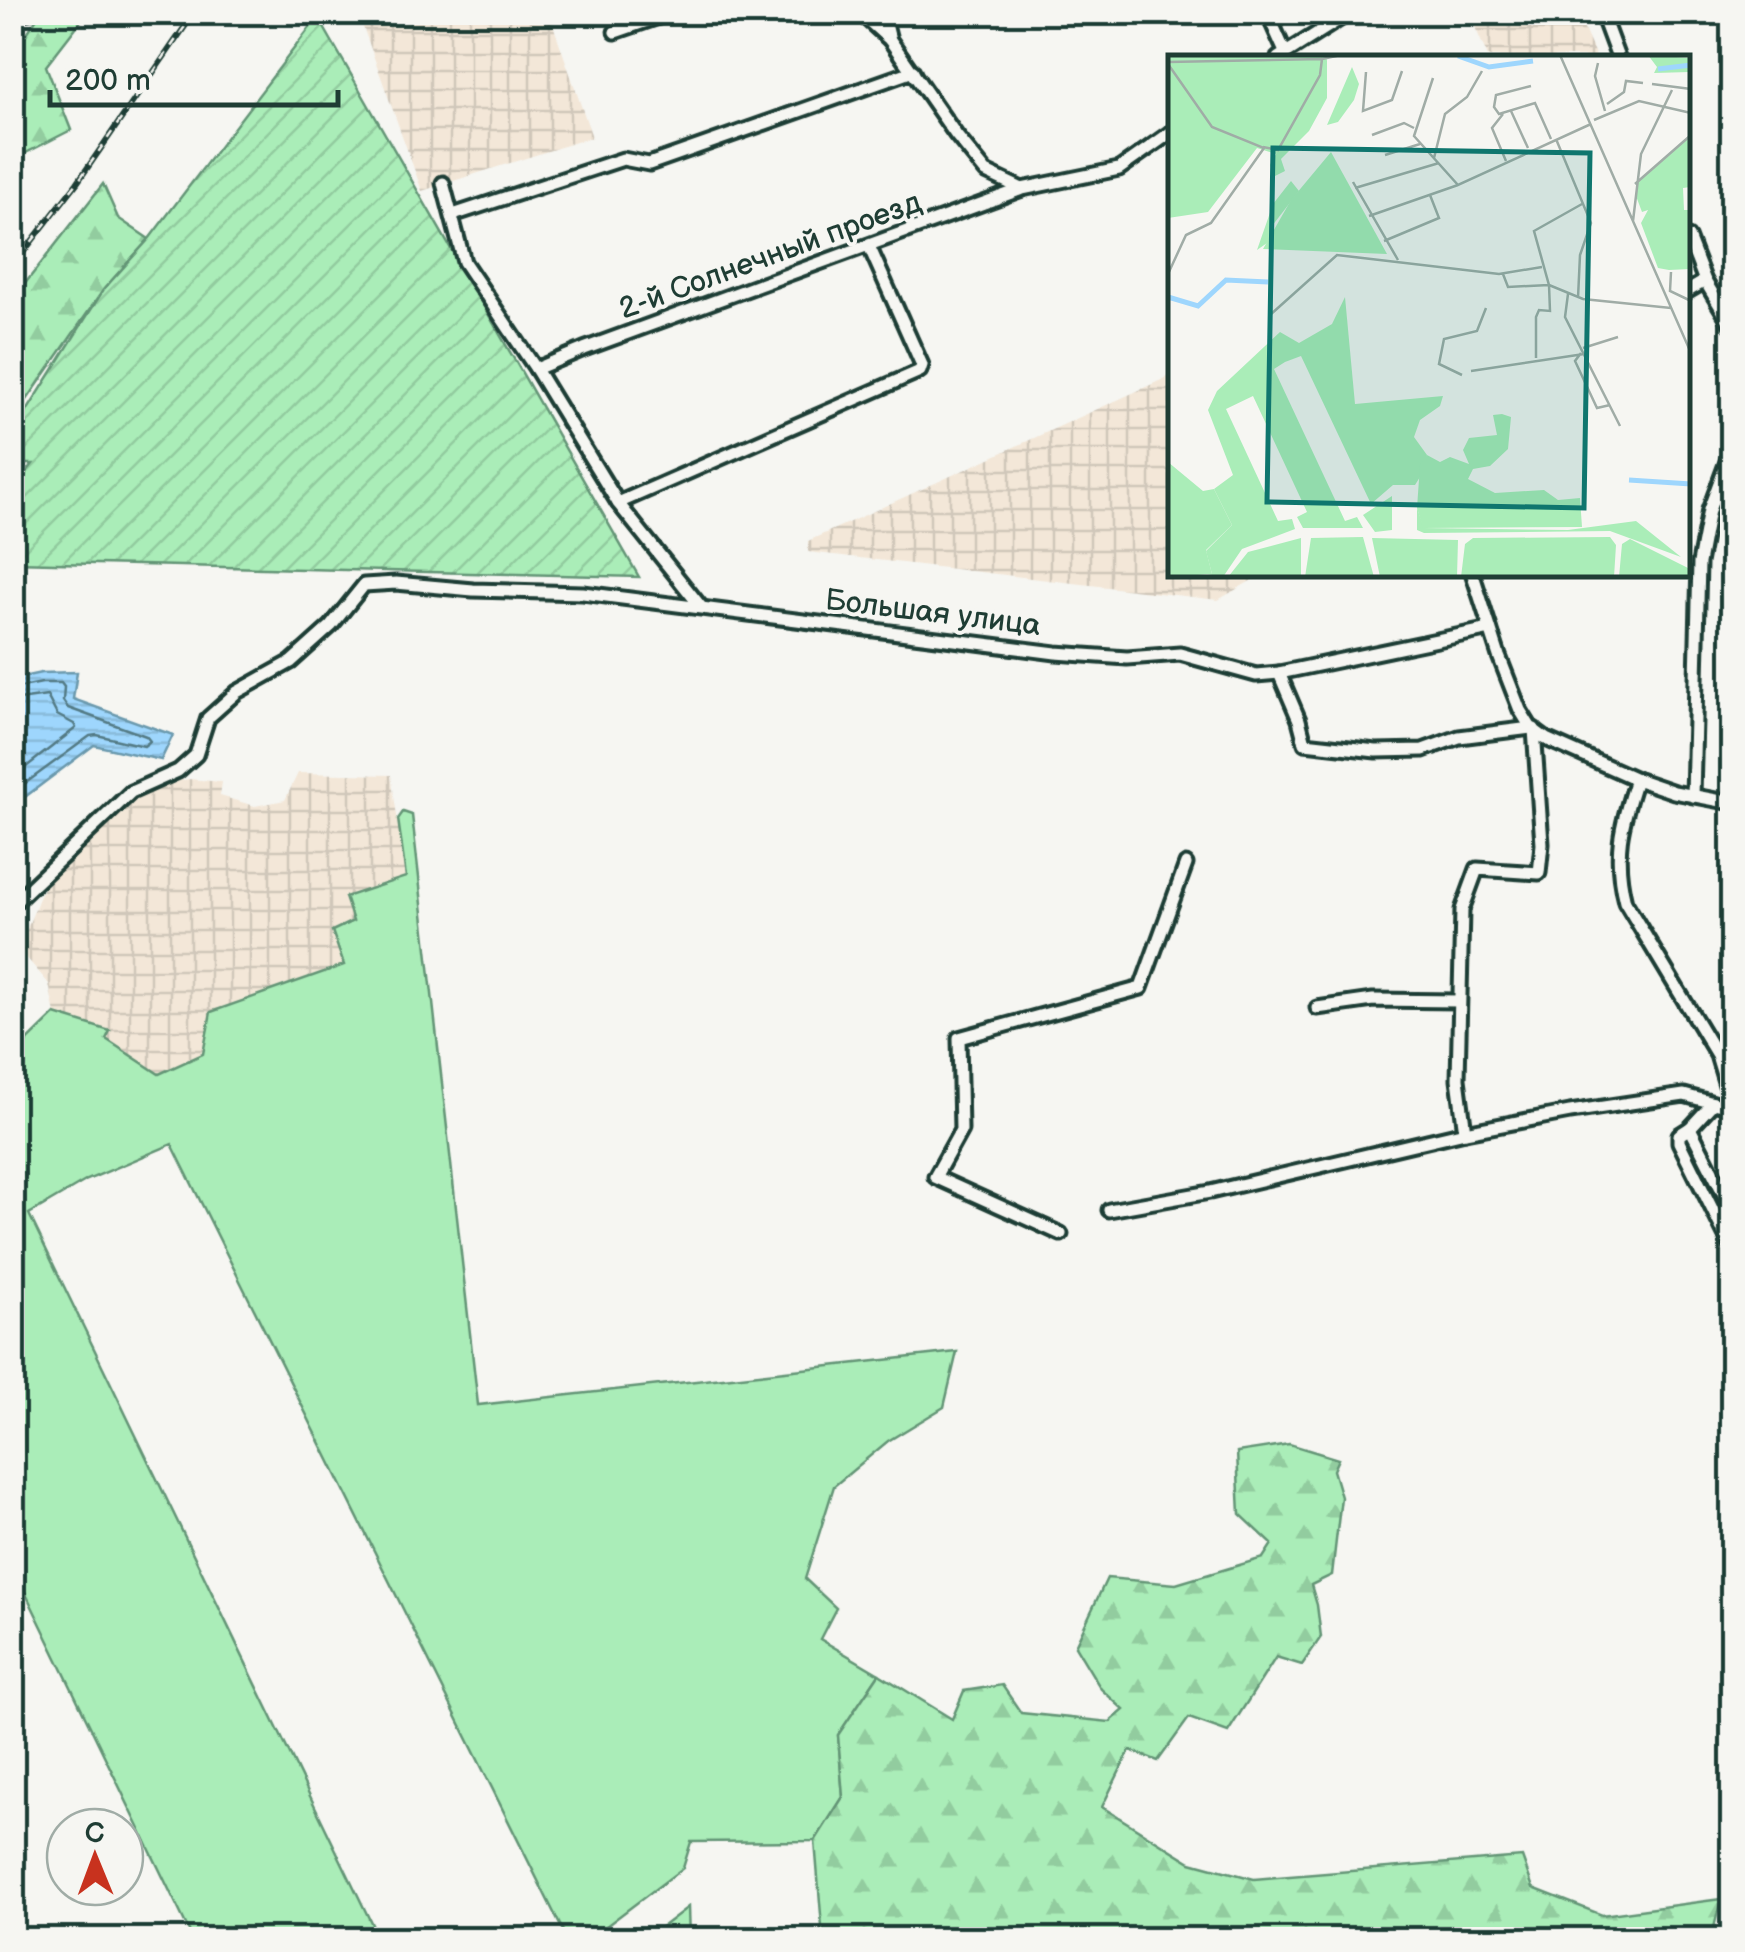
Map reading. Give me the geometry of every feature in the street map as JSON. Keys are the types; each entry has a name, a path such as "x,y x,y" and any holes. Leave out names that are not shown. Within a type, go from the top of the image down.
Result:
{"street":[{"path":"615,32 673,12"},
{"path":"859,12 890,40 986,172 1022,188"},
{"path":"883,12 890,40"},
{"path":"1267,12 1281,55 1351,12"},
{"path":"1600,12 1617,55"},
{"path":"453,215 622,160 649,164 913,71"},
{"name":"2-й Солнечный проезд","path":"536,370 1022,188 1118,169 1168,134"},
{"path":"443,183 464,262 618,503 701,607"},
{"path":"1690,242 1705,281 1732,326"},
{"path":"618,503 920,371 922,365 870,246"},
{"path":"1690,290 1705,281"},
{"path":"1692,796 1699,563 1709,510 1732,448"},
{"path":"1474,578 1520,710 1532,728 1546,739 1636,780 1732,803"},
{"name":"Большая улица","path":"12,906 131,792 178,770 196,756 208,718 236,692 291,662 331,626 364,586 396,583 583,593 1056,654 1127,658 1180,654 1256,674 1280,673 1490,629"},
{"path":"1280,673 1305,742 1376,751 1422,750 1459,737 1532,728"},
{"path":"1465,1132 1458,1079 1462,910 1477,869 1539,873 1542,844 1532,728"},
{"path":"1110,1210 1210,1192 1465,1132 1570,1112 1684,1095 1732,1107 1728,1074 1625,902 1618,877 1618,854 1636,780"},
{"path":"1062,1234 934,1177 960,1130 959,1038 1141,988 1186,864"},
{"path":"1317,1008 1373,1000 1460,1000"},
{"path":"1714,1103 1690,1128 1678,1134 1680,1148 1732,1248"},
{"path":"1690,1128 1732,1210"}],"shaded area":[{"path":"358,13 549,13 592,137 422,191"},
{"path":"1469,13 1577,13 1595,55 1487,55"},
{"path":"1168,377 1168,578 1256,578 1218,600 808,552 808,541"},
{"path":"298,773 391,775 406,877 345,897 353,921 332,931 345,965 211,1012 204,1054 159,1074 106,1039 109,1031 55,1014 49,984 19,949 53,870 142,790 189,779 222,782 220,796 255,806 285,800"}],"green space":[{"path":"40,13 87,13 46,66 71,130 14,159 13,55"},
{"path":"318,17 639,577 13,562 13,490 33,464 13,464 12,435 104,289 149,239"},
{"path":"103,184 118,218 149,239 104,289 13,420 13,345 18,334 13,324 13,299"},
{"path":"403,812 412,815 478,1405 957,1352 944,1407 888,1441 834,1486 805,1579 836,1608 820,1639 879,1674 838,1735 843,1797 815,1841 691,1842 683,1868 589,1939 567,1939 172,1144 87,1180 29,1214 379,1939 193,1939 145,1840 145,1807 129,1807 13,1567 13,1055 55,1014 110,1031 106,1039 159,1074 203,1054 211,1012 344,965 332,931 353,921 345,897 406,877 398,819"},
{"path":"1289,1444 1338,1459 1333,1470 1341,1497 1332,1575 1311,1585 1321,1637 1302,1665 1276,1657 1228,1732 1189,1718 1158,1761 1130,1750 1102,1807 1191,1862 1254,1879 1522,1857 1533,1888 1602,1915 1721,1899 1711,1940 823,1939 815,1841 843,1797 838,1735 879,1674 952,1719 964,1691 1002,1685 1021,1713 1110,1722 1124,1710 1101,1689 1075,1646 1107,1578 1176,1584 1263,1558 1272,1544 1240,1514 1237,1452"},
{"path":"688,1907 689,1939 646,1939"}],"water":[{"path":"77,672 73,699 173,735 161,760 94,745 13,806 13,679"}],"railway":[{"path":"12,267 77,183 195,12"}]}
